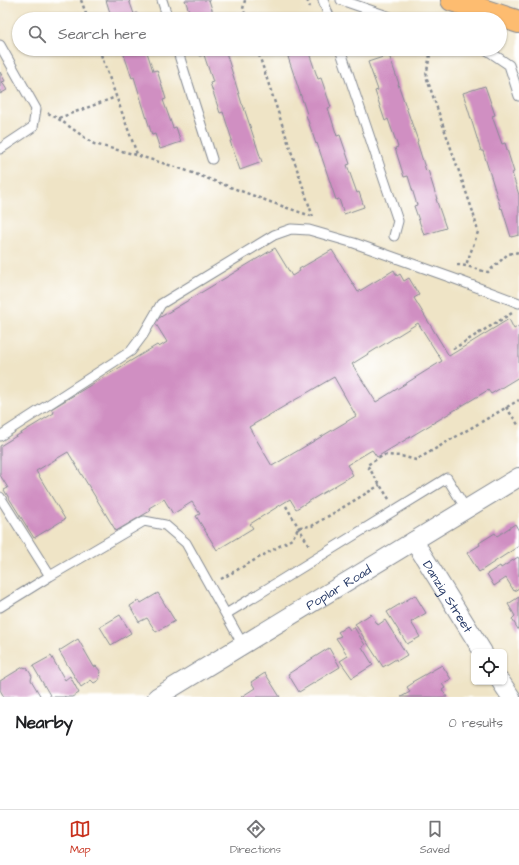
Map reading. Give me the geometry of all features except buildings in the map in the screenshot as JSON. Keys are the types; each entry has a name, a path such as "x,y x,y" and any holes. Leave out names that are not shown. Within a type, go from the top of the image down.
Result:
{"main road":[{"path":"452,0 489,12"},
{"path":"507,18 519,22"}],"street":[{"name":"Poplar Road","path":"157,697 519,477"},
{"name":"Danzig Street","path":"414,541 481,649"},
{"path":"503,685 511,697"}],"lane":[{"path":"162,0 166,12"},
{"path":"323,0 327,12"},
{"path":"341,0 376,12"},
{"path":"0,45 36,109 33,127 0,149"},
{"path":"179,56 212,159"},
{"path":"342,56 398,221 394,236"},
{"path":"496,56 509,65 519,96"},
{"path":"0,436 131,351 143,335 161,304 274,235 291,229 309,230 354,243 455,279 517,307"},
{"path":"226,614 447,478 466,510"},
{"path":"0,497 50,576"},
{"path":"0,608 50,576 144,521 165,525 186,543 243,645"}],"path":[{"path":"81,0 85,12"},
{"path":"244,12 245,0"},
{"path":"307,0 310,6"},
{"path":"101,56 137,155"},
{"path":"36,109 58,118 94,144 182,169 313,217 259,56"},
{"path":"430,56 426,76 473,212 478,232 466,265"},
{"path":"58,118 116,97"},
{"path":"450,265 466,265 480,271 488,272 508,254 519,252"},
{"path":"453,349 517,307"},
{"path":"395,510 367,465 384,455 401,456 416,460 519,400"},
{"path":"506,407 519,426"},
{"path":"299,527 312,526 380,485"},
{"path":"286,506 316,558"},
{"path":"210,586 292,539 299,527"}]}
